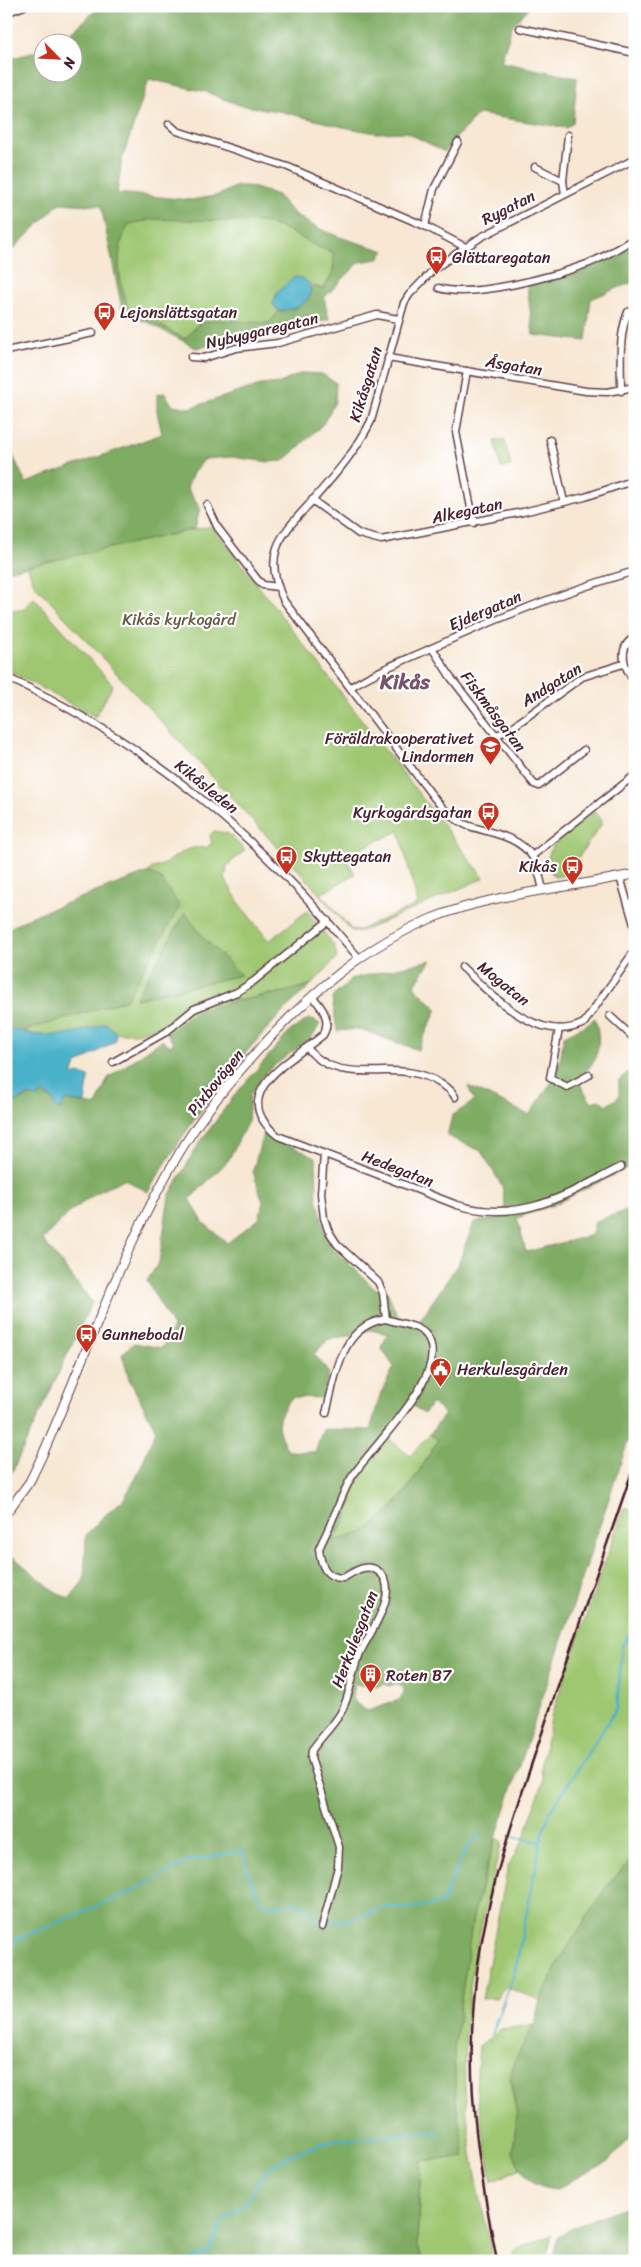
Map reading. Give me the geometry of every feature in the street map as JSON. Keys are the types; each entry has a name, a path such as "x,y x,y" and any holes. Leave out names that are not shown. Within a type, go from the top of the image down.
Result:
{"street":[{"path":"6,14 24,6"},
{"path":"520,28 635,53"},
{"path":"169,124 177,131 288,167 425,226 465,247"},
{"path":"565,194 563,180 568,135"},
{"path":"425,226 434,189 458,142"},
{"name":"Rygatan","path":"465,247 481,236 635,159"},
{"name":"Rygatan","path":"535,166 563,180"},
{"path":"439,288 450,292 474,290 550,275 589,264 635,238"},
{"name":"Kikåsgatan","path":"278,587 274,579 274,562 280,539 290,523 312,500 364,434 371,421 398,319 409,295 434,269 465,247"},
{"path":"621,391 621,350 625,320 628,312 635,310"},
{"name":"Nybyggaregatan","path":"191,357 204,358 236,348 278,343 377,315 398,319"},
{"path":"6,352 93,333"},
{"name":"Åsgatan","path":"388,358 586,391 621,391 635,387"},
{"path":"467,371 456,432 474,523"},
{"path":"550,440 564,502"},
{"name":"Alkegatan","path":"312,500 359,534 378,540 474,523 564,502 635,480"},
{"path":"207,505 218,528 257,579 262,585 278,587 284,601 406,762 452,817 464,824 513,840 532,856 543,889"},
{"name":"Ejdergatan","path":"351,687 376,673 512,612 635,571"},
{"path":"635,637 629,641 625,648 624,664 635,682"},
{"name":"Fiskmåsgatan","path":"432,648 452,679 534,784 539,786 584,750"},
{"name":"Andgatan","path":"496,735 507,731 582,677 624,664"},
{"name":"Kikåsleden","path":"6,677 97,724 178,779 264,853 328,921 358,957"},
{"path":"532,856 635,775"},
{"name":"Pixbovägen","path":"6,1514 30,1481 42,1456 133,1243 170,1169 202,1119 272,1034 312,996 358,957 400,932 453,911 489,900 635,874"},
{"path":"620,877 635,928"},
{"path":"113,1062 166,1032 194,1008 237,992 254,981 328,921"},
{"path":"589,1075 567,1087 550,1078 559,1029 576,1027 584,1022 635,950"},
{"name":"Mogatan","path":"462,967 513,1011 526,1018 559,1029"},
{"name":"Hedegatan","path":"312,996 323,1008 327,1023 323,1035 267,1080 261,1089 258,1108 262,1122 278,1136 457,1205 488,1212 528,1210 552,1201 621,1167"},
{"path":"610,1016 635,1039"},
{"path":"307,1048 319,1060 352,1072 400,1070 428,1076 452,1092 455,1097"},
{"path":"324,1154 321,1194 324,1218 328,1230 336,1244 378,1282 383,1293 386,1319 364,1326 346,1345 326,1413"},
{"name":"Herkulesgatan","path":"322,1927 338,1867 339,1848 311,1758 312,1750 341,1713 360,1654 382,1611 388,1592 385,1578 375,1569 362,1567 343,1578 325,1572 320,1562 319,1549 350,1479 386,1437 418,1390 428,1370 431,1357 431,1344 426,1334 417,1328 386,1319"}],"green space":[{"path":"101,6 530,6 512,26 501,62 577,78 573,123 566,128 478,114 445,152 406,132 376,133 343,127 283,112 239,105 206,92 149,79 122,160 117,193 191,200 219,195 236,186 248,186 278,195 287,207 299,217 326,232 385,251 378,259 360,262 324,298 329,319 287,333 229,341 196,348 145,321 123,314 101,206 60,203 6,256 6,60 32,53 32,82 82,82 82,32 71,32","holes":["154,219 263,222 285,229 316,246 334,253 333,273 324,289 310,286 311,295 297,307 278,312 270,323 216,320 198,324 185,339 153,321 130,312 120,279 119,268 121,245 129,224"]},
{"path":"154,219 263,222 285,229 316,246 334,253 333,273 323,289 293,277 277,293 273,304 281,310 289,310 270,323 198,324 185,339 153,321 130,312 120,279 119,256 124,234 129,224"},
{"path":"635,244 635,281 591,299 586,341 533,335 527,285 579,273"},
{"path":"302,373 322,374 336,383 335,402 323,424 284,461 268,462 232,457 205,459 193,473 187,488 200,508 195,529 6,571 6,441 26,483 162,434 157,412 157,394 165,393 172,405 190,408 260,385 280,383"},
{"path":"504,439 511,466 501,468 495,441"},
{"name":"Kikås kyrkogård","path":"212,526 484,878 358,933 350,930 302,874 34,584 27,565","holes":["399,831 418,904 357,931 351,929 321,894 355,874 345,856"]},
{"path":"34,598 113,685 95,717 6,669 6,610 22,610"},
{"path":"594,812 602,819 601,825 571,868 573,873 555,877 549,867 548,858 552,849 567,832"},
{"path":"214,831 229,834 245,850 227,866 225,879 241,906 269,941 307,911 335,947 337,958 312,984 288,992 264,995 197,1012 178,1029 167,1034 163,1026 136,1033 116,1033 106,1023 76,1033 55,1036 44,1036 24,1031 126,1000 161,879 149,872 152,868 166,863 190,849 206,848 212,843 210,835","holes":["185,913 202,936 241,975 136,999"]},
{"path":"149,872 161,879 180,906 126,1000 24,1031 18,1029 6,1030 6,930 32,916"},
{"path":"185,913 202,936 241,975 135,999"},
{"path":"431,960 414,986 437,1009 418,1050 359,1029 337,1031 332,998 351,979"},
{"path":"312,984 265,1031 222,1082 183,1136 148,1192 124,1179 101,1191 70,1212 43,1240 92,1302 6,1485 6,1106 29,1096 41,1094 54,1101 61,1109 66,1100 96,1106 108,1078 162,1040 171,1046 173,1043 167,1034 194,1014 226,1003 284,992"},
{"path":"310,1018 320,1024 312,1037 267,1071 250,1094 248,1121 228,1161 190,1199 203,1222 227,1243 259,1219 263,1202 253,1171 263,1134 316,1157 317,1197 326,1236 334,1249 374,1288 388,1293 398,1317 418,1323 458,1264 474,1222 503,1218 505,1203 502,1186 481,1151 447,1136 452,1116 474,1101 468,1086 529,1115 558,1073 564,1036 586,1025 595,1018 598,1043 595,1058 580,1077 581,1086 591,1102 599,1100 607,1105 619,1097 619,1080 635,1066 635,1164 553,1205 517,1218 526,1252 592,1235 595,1221 635,1208 635,1420 489,1858 473,1916 454,2050 456,2104 465,2157 421,2161 417,2242 422,2261 6,2261 6,1559 11,1555 53,1590 69,1599 84,1580 86,1535 123,1500 136,1478 156,1430 129,1379 122,1354 134,1343 162,1348 173,1327 147,1281 159,1262 169,1196 198,1145 234,1096 290,1031","holes":["370,1330 388,1334 381,1348 394,1367 380,1395 370,1430 323,1429 315,1452 288,1451 280,1435 278,1423 282,1411 292,1397 323,1398 329,1372 314,1354 329,1339 351,1336","432,1403 445,1414 430,1434 438,1440 406,1492 374,1525 361,1533 334,1541 346,1518 357,1483 387,1437 412,1405 424,1414","396,1683 403,1688 404,1694 399,1700 368,1711 357,1704 353,1698 354,1685 379,1686 382,1684 390,1686"]},
{"path":"430,1434 438,1440 414,1479 395,1505 372,1526 357,1534 334,1541 346,1518 357,1483 387,1437 410,1456"},
{"path":"624,1507 635,1511 635,1721 629,1732 635,1736 635,1855 606,1887 560,1960 540,2000 505,1987 496,1998 482,1999 508,1867 523,1841 543,1782 541,1768 552,1714"},
{"path":"496,1838 502,1842 474,1962 469,1993 465,2054 466,2107 469,2130 493,2261 422,2261 417,2242 421,2161 464,2157 456,2104 454,2050 473,1916"},
{"path":"635,1855 635,2030 629,2036 635,2045 635,2126 630,2137 610,2160 555,2190 544,2188 531,2182 520,2168 513,2152 517,2114 510,2077 515,2060 534,2025 540,2000 560,1960 606,1887"},
{"path":"534,2025 515,2060 511,2088 517,2114 513,2152 520,2168 492,2182 476,2088 479,2046 501,2029"},
{"path":"635,2203 635,2261 552,2261 558,2237 580,2224"},
{"path":"552,2235 545,2261 515,2261 513,2251"}],"water":[{"path":"293,277 302,278 308,282 310,294 307,300 300,306 277,310 273,304 277,293"},
{"path":"106,1023 116,1033 115,1041 76,1065 72,1075 79,1073 89,1077 85,1103 66,1100 61,1109 58,1110 53,1105 53,1099 44,1093 37,1098 30,1095 6,1106 6,1030 43,1035 61,1035"}],"waterway":[{"path":"492,2033 515,1971 543,1831 551,1810 617,1708 622,1646 635,1625"},
{"path":"326,1922 350,1920 385,1907 411,1908 442,1903 466,1849 479,1835 482,1835"},
{"path":"514,1837 539,1842"},
{"path":"6,1949 16,1940 129,1893 191,1860 244,1851 246,1864 255,1890 264,1903 269,1905 301,1903 319,1922"},
{"path":"188,2261 210,2251 223,2221 247,2202 264,2171 288,2156 333,2140 373,2138 411,2133 440,2133"}],"railway":[{"path":"497,2261 481,2169 472,2077 473,2014 481,1944 506,1842 635,1463"}],"place":[{"name":"Glättaregatan","path":"436,276"},
{"name":"Lejonslättsgatan","path":"104,331"},
{"name":"Föräldrakooperativet Lindormen","path":"490,766"},
{"name":"Kyrkogårdsgatan","path":"488,831"},
{"name":"Skyttegatan","path":"287,875"},
{"name":"Kikås","path":"573,885"},
{"name":"Gunnebodal","path":"86,1353"},
{"name":"Herkulesgården","path":"441,1388"},
{"name":"Roten B7","path":"370,1694"}],"district":[{"name":"Kikås","path":"405,682"}]}
